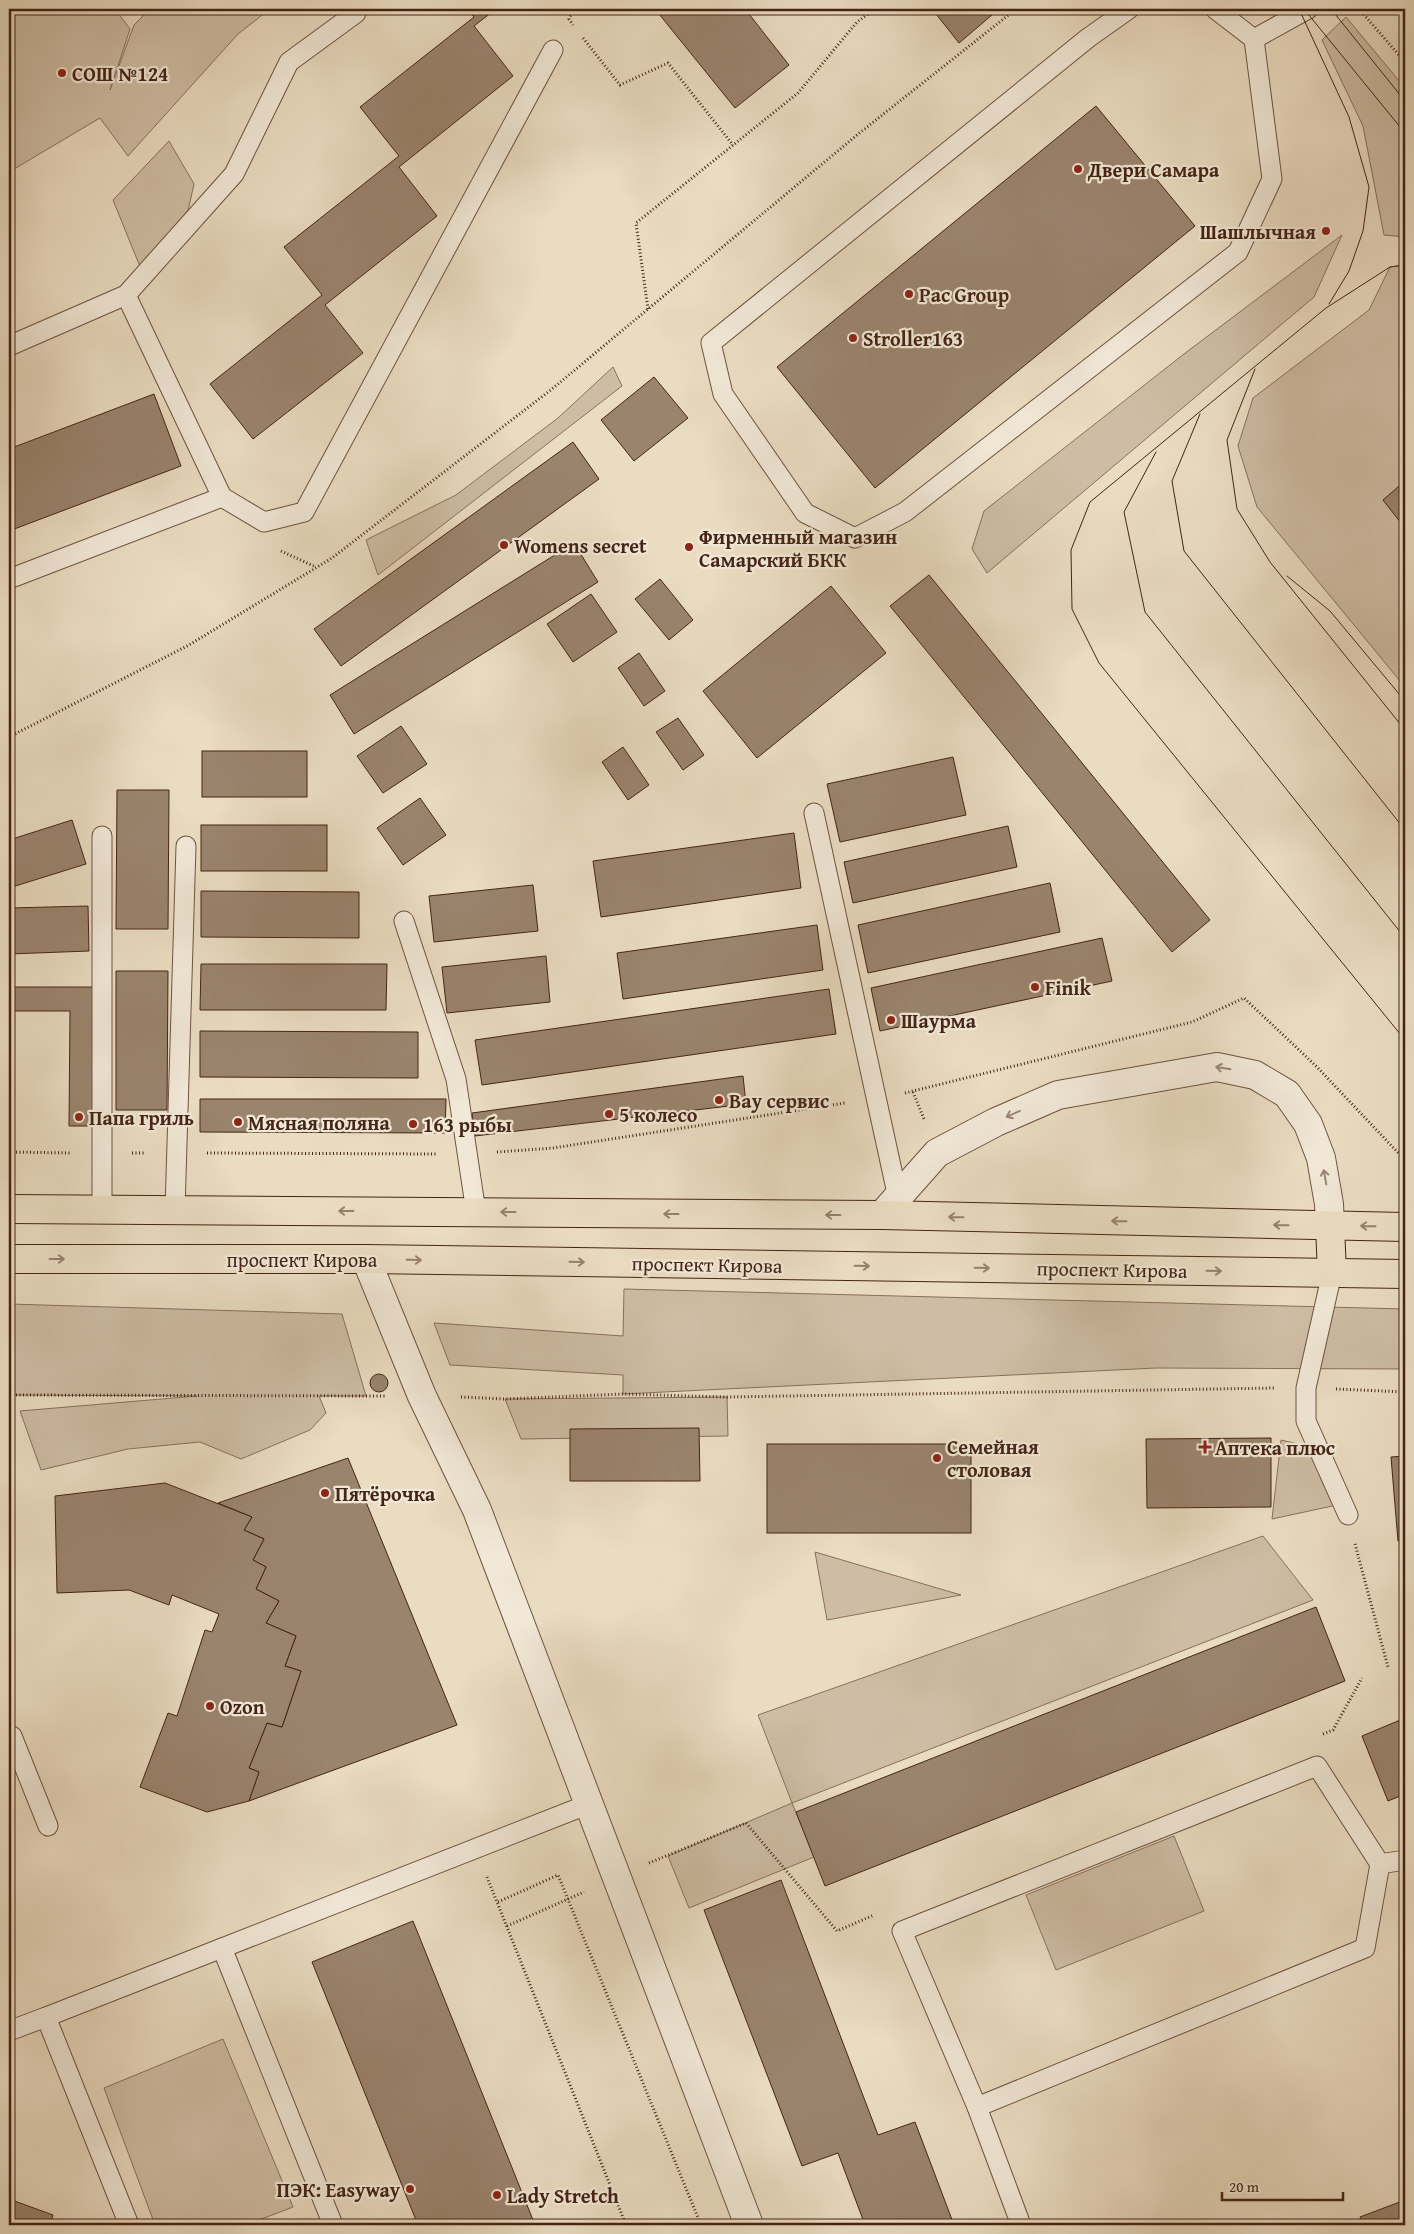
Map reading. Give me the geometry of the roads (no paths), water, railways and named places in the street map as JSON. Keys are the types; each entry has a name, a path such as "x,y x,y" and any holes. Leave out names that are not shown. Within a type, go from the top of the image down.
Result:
{"main road":[{"path":"9,1209 476,1212 890,1206 1330,1226 1405,1227"},
{"path":"1330,1226 1332,1273"},
{"name":"проспект Кирова","path":"9,1259 366,1259 1405,1274"}],"street":[{"path":"890,1206 937,1153 996,1122 1058,1095 1217,1067 1255,1075 1287,1094 1308,1124 1321,1158 1329,1204 1330,1226"},
{"path":"366,1259 422,1396 477,1510 749,2225"}],"lane":[{"path":"9,346 126,295 234,174 288,62 356,13 357,9"},
{"path":"1129,9 1088,38 711,343 723,394 805,513 855,538 905,512 1238,252 1272,179 1254,40 1215,9"},
{"path":"1254,40 1308,9"},
{"path":"126,295 222,497 264,522 304,512 553,50"},
{"path":"9,579 222,497"},
{"path":"814,813 877,1098 890,1206"},
{"path":"102,836 102,1210"},
{"path":"175,1210 186,846"},
{"path":"404,922 456,1079 476,1212"},
{"path":"1332,1273 1306,1388 1306,1421 1348,1515"},
{"path":"9,1737 12,1736 48,1826"},
{"path":"977,2107 1365,1948 1380,1864 1317,1766 902,1931 977,2107 1021,2225"},
{"path":"9,2032 589,1804"},
{"path":"1380,1864 1405,1860"},
{"path":"222,1948 333,2225"},
{"path":"46,2017 129,2225"}],"tram line":[{"path":"1299,9 1349,117 1369,187 1363,231 1349,271 1329,304"},
{"path":"1304,9 1405,133"},
{"path":"1331,9 1405,101"},
{"path":"1405,265 1390,267 1326,308 1090,502 1071,550 1072,609 1099,663 1405,1040"},
{"path":"1255,369 1227,440 1237,509 1270,562 1405,730"},
{"path":"1200,414 1172,481 1184,551 1405,830"},
{"path":"1156,452 1124,512 1145,612 1405,938"},
{"path":"1287,576 1330,611 1405,701"}],"place":[{"name":"СОШ №124","path":"62,73"},
{"name":"Двери Самара","path":"1078,169"},
{"name":"Шашлычная","path":"1326,231"},
{"name":"Pac Group","path":"909,294"},
{"name":"Stroller163","path":"853,338"},
{"name":"Womens secret","path":"504,545"},
{"name":"Фирменный магазин Самарский БКК","path":"689,547"},
{"name":"Finik","path":"1035,987"},
{"name":"Шаурма","path":"891,1020"},
{"name":"Вау сервис","path":"719,1100"},
{"name":"5 колесо","path":"609,1114"},
{"name":"Папа гриль","path":"79,1117"},
{"name":"Мясная поляна","path":"238,1122"},
{"name":"163 рыбы","path":"413,1124"},
{"name":"Аптека плюс","path":"1205,1447"},
{"name":"Семейная столовая","path":"937,1458"},
{"name":"Пятёрочка","path":"325,1493"},
{"name":"Ozon","path":"210,1706"},
{"name":"ПЭК: Easyway","path":"410,2189"},
{"name":"Lady Stretch","path":"497,2195"}]}
